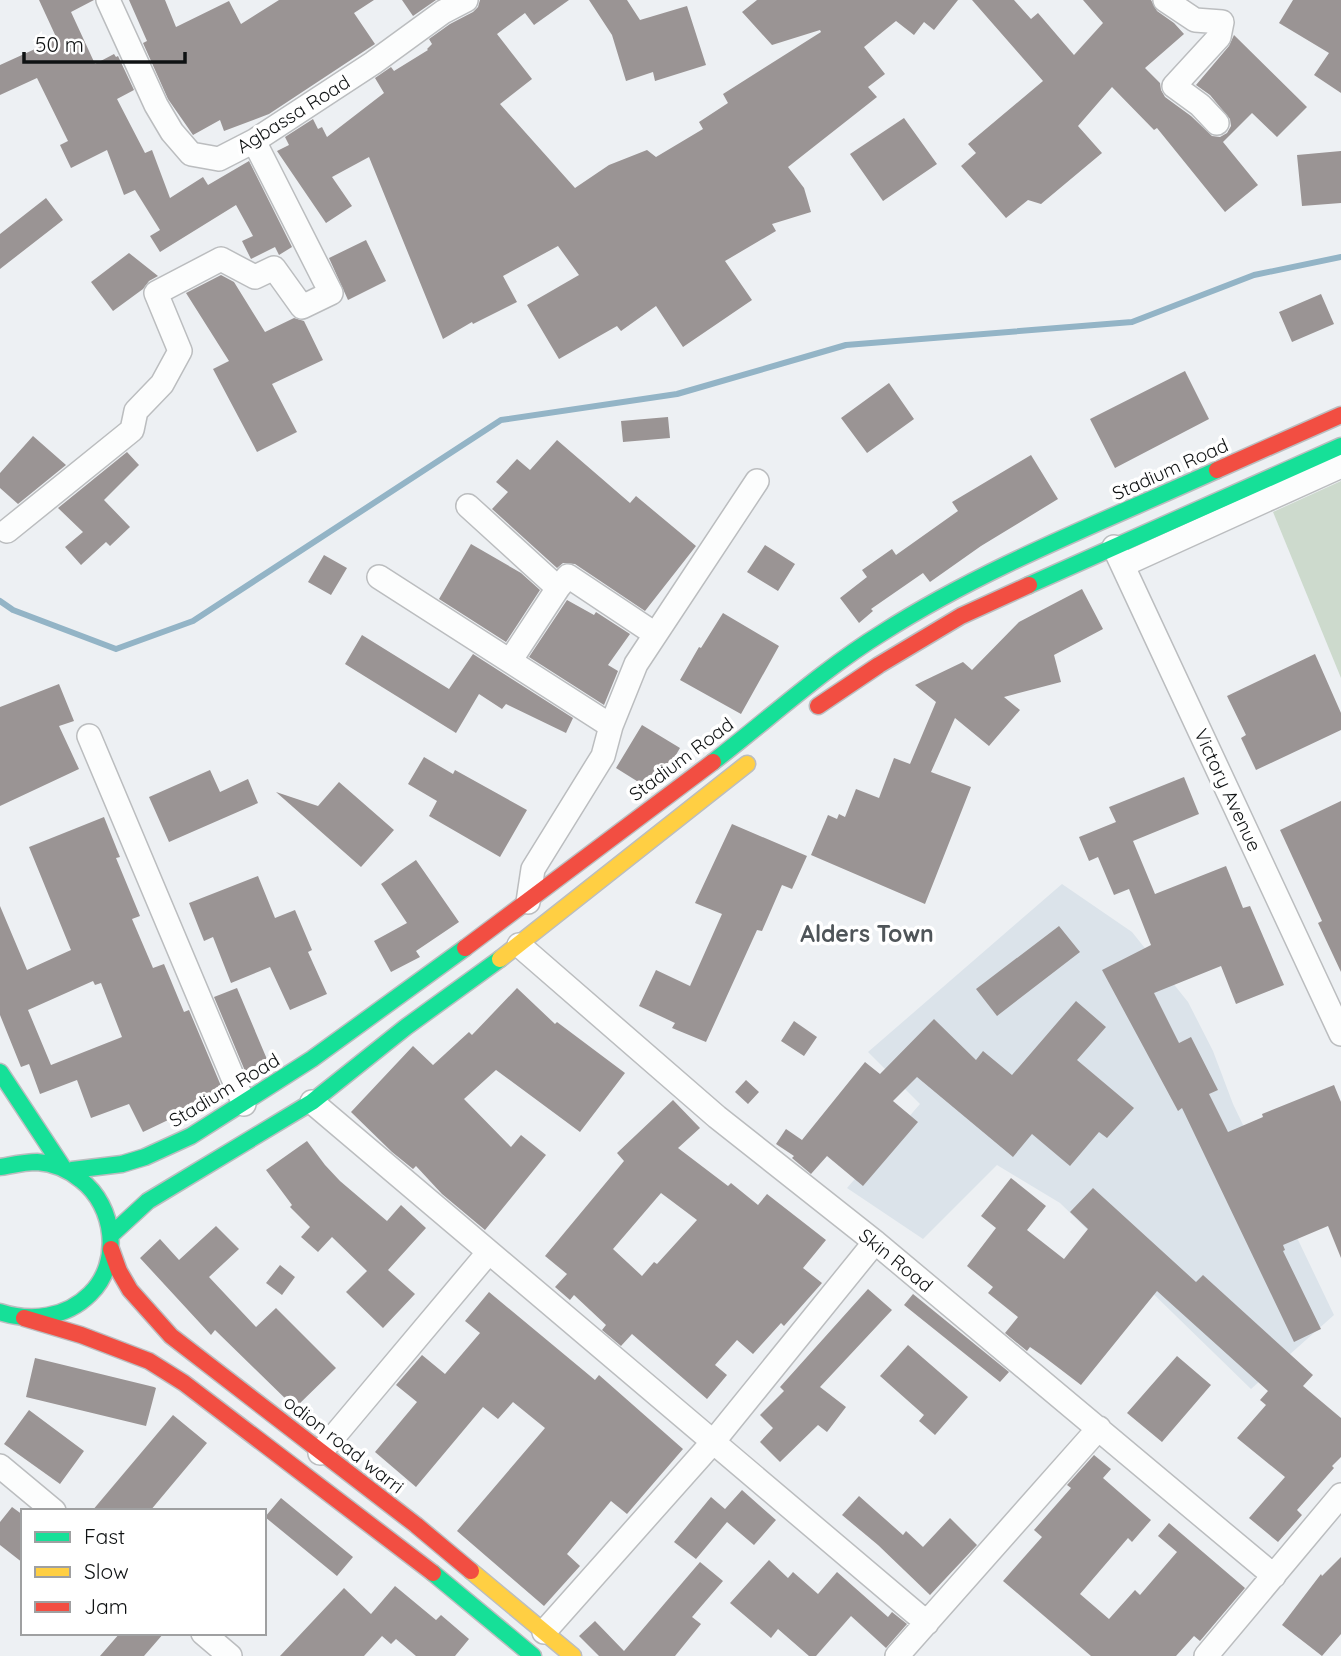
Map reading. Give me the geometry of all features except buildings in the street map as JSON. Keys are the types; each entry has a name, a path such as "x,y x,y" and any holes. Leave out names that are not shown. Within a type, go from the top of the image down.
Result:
{"main road":[{"name":"Stadium Road","path":"0,1167 19,1161 41,1160 67,1168 90,1171 138,1160 205,1129 310,1061 528,902 880,634 943,597 1012,562 1341,415"},
{"path":"805,716 837,692 961,616 1118,556 1341,446"},
{"path":"24,1318 54,1315 82,1301 102,1278 111,1242 148,1201 312,1102 406,1027 519,945 762,751"},
{"name":"odion road warri","path":"0,1072 67,1168 87,1182 100,1197 108,1216 111,1242 119,1271 130,1290 171,1336 416,1525 573,1656"},
{"path":"0,1312 81,1335 149,1361 184,1383 413,1556 533,1656"}],"street":[{"name":"Agbassa Road","path":"108,0 156,105 172,132 191,154 219,159 254,141 373,63 443,12 466,0"},
{"path":"1166,0 1195,20 1222,22 1219,37 1174,86 1200,105 1217,123"},
{"path":"7,531 132,430 136,411 162,384 180,351 156,293 221,259 255,278 274,268 302,307 331,293 254,141"},
{"path":"1118,556 1341,466"},
{"path":"528,902 533,869 603,756 611,726 636,664 757,481"},
{"path":"468,506 558,588"},
{"name":"Victory Avenue","path":"1118,556 1341,1034"},
{"path":"510,661 568,576 655,634"},
{"path":"379,577 611,726"},
{"path":"89,736 244,1104"},
{"name":"Skin Road","path":"519,945 717,1117 875,1242 1274,1576"},
{"path":"312,1102 927,1623"},
{"path":"544,1632 713,1442 875,1242"},
{"path":"320,1453 488,1253"},
{"path":"897,1656 1099,1428"},
{"path":"0,1466 52,1509"},
{"path":"1206,1656 1341,1495"},
{"path":"205,1635 230,1656"}],"shaded area":[{"path":"1062,884 1132,932 1188,1002 1213,1051 1233,1104 1334,1315 1251,1389 1060,1203 997,1165 923,1239 847,1188 920,1104 868,1052"}],"green space":[{"path":"1341,481 1341,678 1273,512"}],"waterway":[{"path":"0,601 13,610 116,649 193,621 501,420 677,394 846,345 1132,322 1254,275 1341,257"}],"traffic: fast":[{"path":"1029,585 1341,446"},
{"path":"713,762 838,663 922,609 1047,545 1217,470"},
{"path":"72,1170 122,1164 145,1157 191,1136 312,1059 465,948"},
{"path":"111,1235 148,1201 312,1102 406,1027 500,959"},
{"path":"0,1072 62,1166"},
{"path":"0,1167 37,1162 55,1165 71,1173 92,1191 101,1204 110,1235 107,1267 100,1281 81,1302 48,1316 24,1317 0,1312"},
{"path":"433,1573 533,1656"}],"traffic: slow":[{"path":"500,959 747,764"},
{"path":"471,1571 573,1656"}],"traffic: jam":[{"path":"1217,470 1341,415"},
{"path":"818,706 879,665 961,616 1029,585"},
{"path":"465,948 713,762"},
{"path":"111,1249 130,1290 171,1336 416,1525 471,1571"},
{"path":"24,1318 81,1335 149,1361 184,1383 433,1573"}],"district":[{"name":"Alders Town","path":"867,933"}]}
